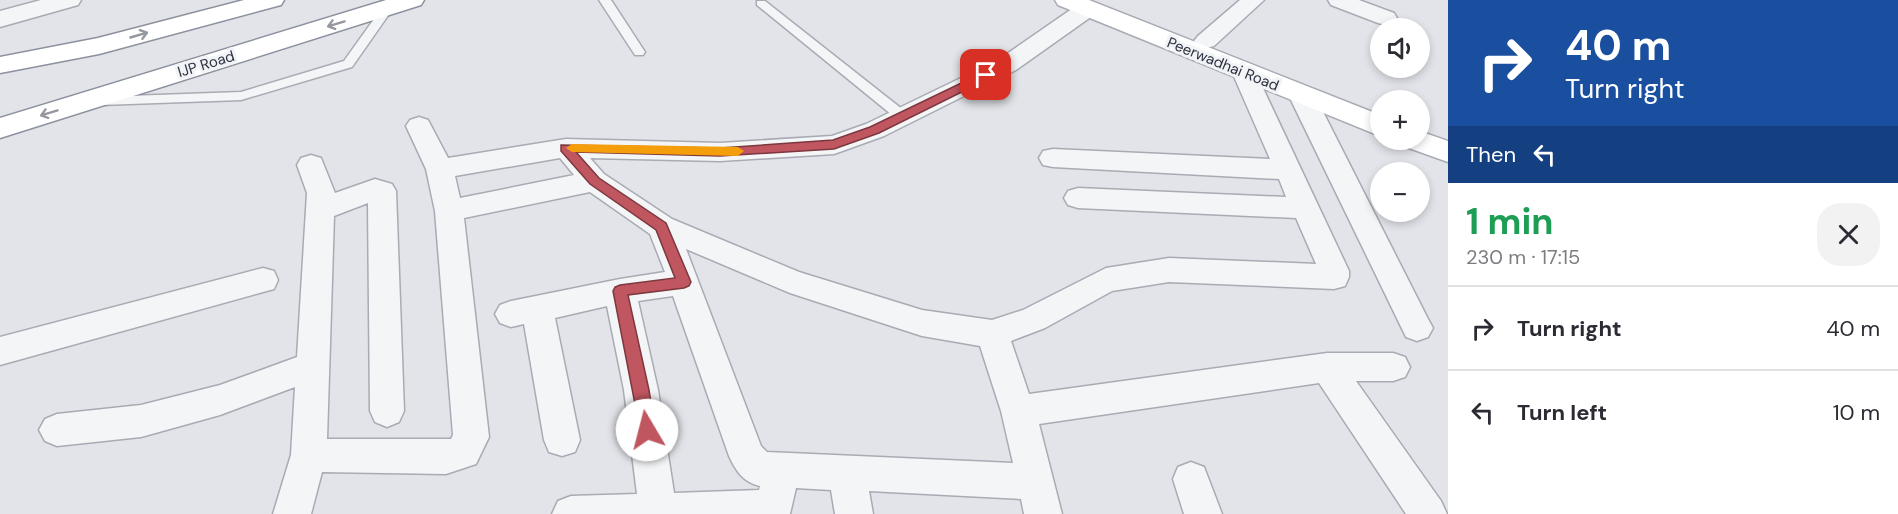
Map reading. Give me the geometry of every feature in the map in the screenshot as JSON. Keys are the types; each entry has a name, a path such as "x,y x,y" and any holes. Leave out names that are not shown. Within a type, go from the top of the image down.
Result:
{"main road":[{"path":"0,65 99,46 272,0"},
{"path":"1085,3 1206,41 1370,104"},
{"name":"Peerwadhai Road","path":"1085,3 1244,72 1370,122"},
{"name":"IJP Road","path":"0,128 400,4"},
{"path":"0,89 99,46"},
{"path":"1430,127 1448,134"},
{"path":"1430,145 1448,152"}],"street":[{"path":"0,19 69,0"},
{"path":"1206,41 1253,0"},
{"path":"1339,0 1386,18"},
{"path":"440,169 566,148 720,152 834,145 874,130 1007,65 1085,3"},
{"path":"566,148 594,181 662,226 790,281 922,323 992,334 1034,319 1106,280 1169,270 1334,277 1334,271 1244,72"},
{"path":"1302,96 1417,328"},
{"path":"309,455 446,457 463,452 471,437 449,211 440,169 419,126"},
{"path":"1053,158 1288,170"},
{"path":"292,514 309,455 321,193 311,165"},
{"path":"449,211 594,181"},
{"path":"320,210 375,189 382,191 387,411"},
{"path":"1078,198 1306,208"},
{"path":"662,226 747,456 758,469 847,473 1039,498 1018,411 992,334"},
{"path":"0,351 263,280"},
{"path":"562,440 524,311 620,291 684,282"},
{"path":"620,291 641,390 659,512"},
{"path":"57,430 141,420 220,400 313,366"},
{"path":"1018,411 1327,367 1393,367"},
{"path":"1327,367 1428,514"},
{"path":"571,514 774,508 781,470"},
{"path":"847,473 854,514"},
{"path":"1191,479 1203,514"}],"lane":[{"path":"605,0 639,52"},
{"path":"754,3 902,116"},
{"path":"86,101 241,96 348,64 400,4"}],"slow traffic":[{"path":"572,148 738,151"}],"route":[{"path":"647,430 620,291 684,282 662,226 594,181 566,148 720,152 834,145 874,130 986,75"}]}
